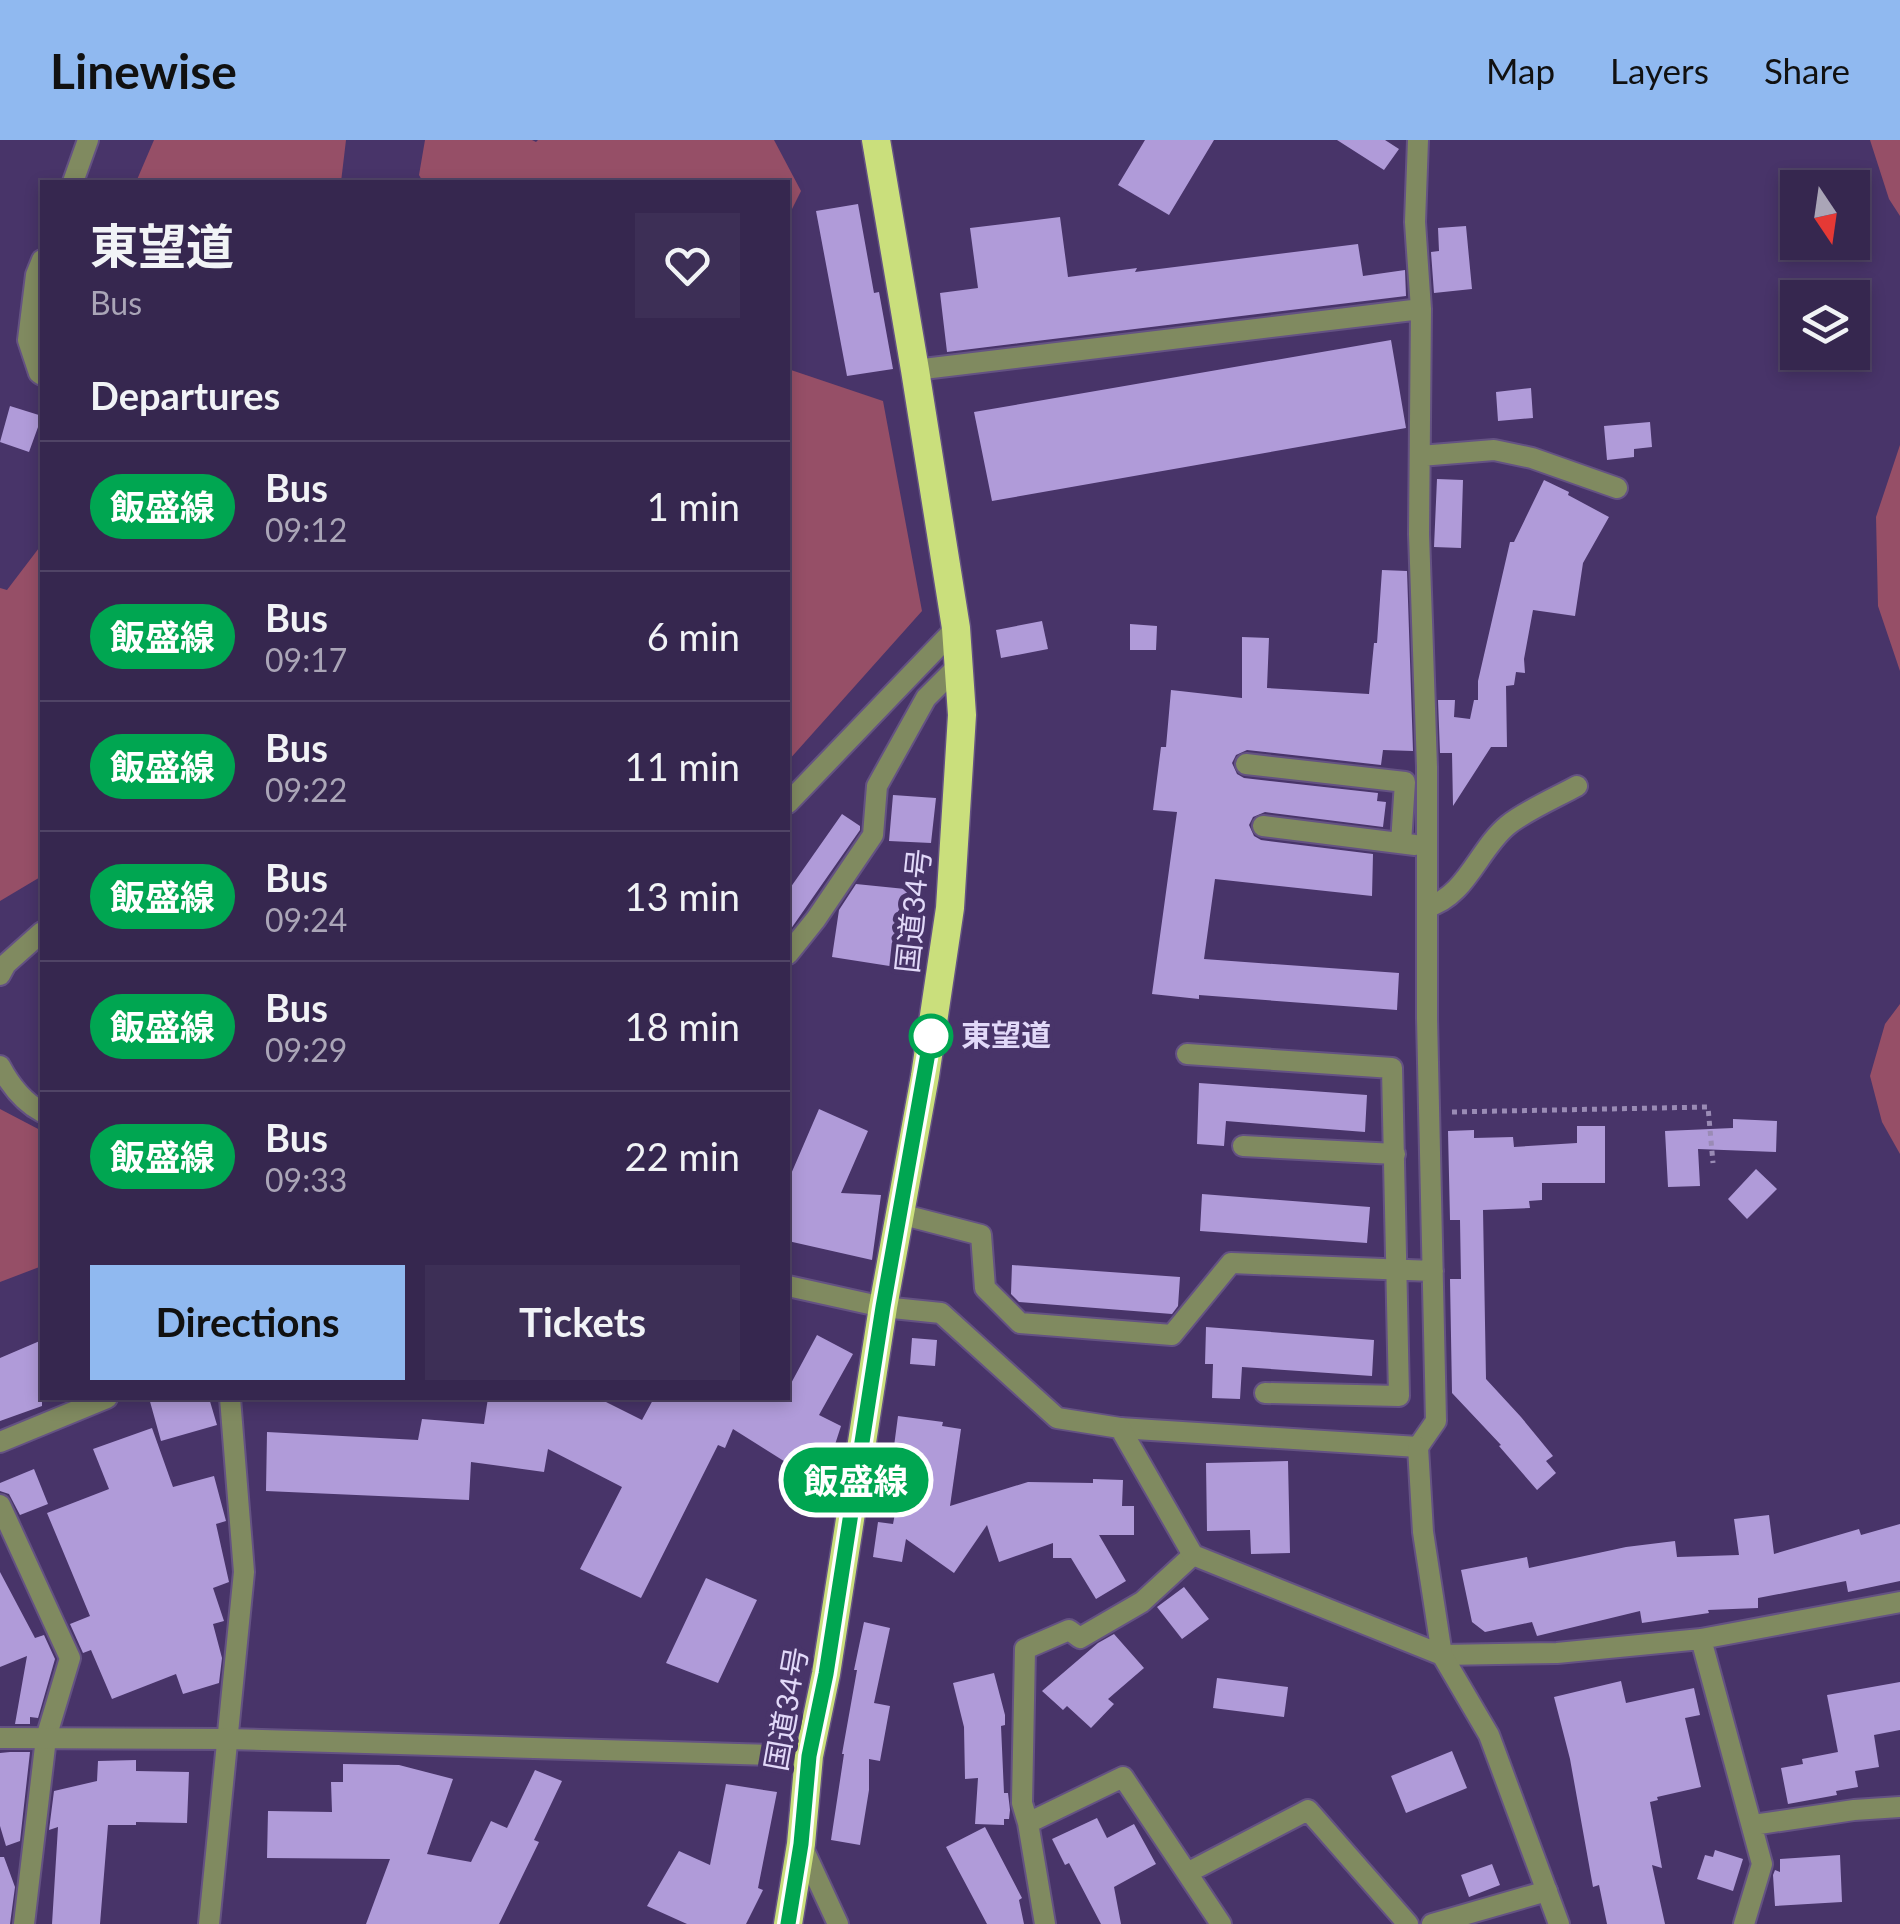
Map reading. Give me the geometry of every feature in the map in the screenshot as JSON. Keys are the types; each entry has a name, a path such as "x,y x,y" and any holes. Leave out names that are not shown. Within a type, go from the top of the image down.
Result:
{"highway":[{"name":"国道34号","path":"788,1924 809,1756 826,1674 950,908 962,715 956,628 876,140"}],"street":[{"path":"74,180 88,140"},
{"path":"1418,140 1415,222 1421,309 1419,534 1427,766 1436,1421 1418,1447 1423,1532 1442,1654 1488,1735 1559,1924"},
{"path":"40,265 28,340 40,374"},
{"path":"915,370 1421,309"},
{"path":"1420,456 1494,450 1532,458 1617,488"},
{"path":"790,801 956,628"},
{"path":"790,952 873,835 877,786 926,698 958,666"},
{"path":"1246,764 1404,782 1401,843"},
{"path":"1427,908 1440,904 1460,884 1507,825 1577,786"},
{"path":"1262,826 1427,846"},
{"path":"0,975 6,964 40,934"},
{"path":"1188,1054 1392,1068 1399,1396 1265,1393"},
{"path":"0,1066 10,1084 40,1111"},
{"path":"1244,1146 1394,1154"},
{"path":"900,1214 981,1235 985,1288 1020,1323 1172,1335 1231,1263 1434,1271"},
{"path":"790,1286 883,1307 941,1313 1057,1418 1120,1428 1418,1447"},
{"path":"0,1442 102,1400"},
{"path":"209,1924 244,1572 230,1400"},
{"path":"1120,1428 1193,1555 1442,1654 1557,1653 1701,1639 1900,1602"},
{"path":"0,1505 70,1658 46,1738 24,1924"},
{"path":"1045,1924 1022,1803 1025,1650 1069,1630 1080,1638 1142,1602 1193,1555"},
{"path":"1701,1639 1762,1864 1744,1924"},
{"path":"0,1738 228,1739 809,1756"},
{"path":"1028,1823 1123,1776 1221,1924"},
{"path":"1753,1825 1900,1807"},
{"path":"1187,1873 1308,1810 1408,1924"},
{"path":"801,1844 838,1924"},
{"path":"1432,1924 1547,1891"}],"path":[{"path":"1429,1112 1708,1108 1712,1163"}],"shaded area":[{"path":"154,140 346,140 341,180 137,180"},
{"path":"425,140 774,140 801,191 790,213 790,180 422,180 419,175"},
{"path":"1870,140 1900,140 1900,216 1889,199"},
{"path":"790,370 883,401 922,611 790,759"},
{"path":"1900,445 1900,671 1878,606 1876,517"},
{"path":"40,547 40,877 0,901 0,588 7,590"},
{"path":"1900,1004 1900,1154 1882,1122 1870,1076 1885,1024"},
{"path":"0,1109 40,1130 40,1267 0,1282"}],"building":[{"path":"1145,140 1214,140 1169,215 1118,185"},
{"path":"1337,140 1385,140 1399,149 1384,170"},
{"path":"858,204 893,369 847,376 816,211"},
{"path":"1060,217 1068,277 1358,244 1363,276 1405,270 1406,296 947,352 940,293 978,288 970,228"},
{"path":"1466,226 1472,289 1434,293 1431,252 1439,251 1438,228"},
{"path":"1391,340 1406,428 992,501 974,412"},
{"path":"1531,388 1533,418 1498,421 1496,392"},
{"path":"10,406 40,415 29,452 0,442"},
{"path":"1650,422 1652,447 1634,449 1634,457 1607,460 1604,426"},
{"path":"1437,479 1463,480 1461,548 1434,547"},
{"path":"1544,480 1609,517 1583,563 1575,616 1533,610 1525,673 1516,672 1514,685 1506,686 1507,747 1491,747 1453,806 1452,753 1440,753 1438,700 1455,700 1454,717 1470,719 1474,700 1478,700 1478,681 1510,542 1514,542"},
{"path":"1382,570 1407,571 1413,751 1383,750 1381,765 1247,750 1236,755 1232,763 1244,778 1378,793 1377,801 1386,802 1383,827 1265,812 1253,817 1249,825 1261,840 1373,854 1372,896 1215,879 1204,959 1399,973 1397,1010 1152,994 1177,812 1153,810 1161,747 1166,747 1171,690 1242,698 1242,637 1269,638 1267,688 1369,694"},
{"path":"1042,621 1048,649 1001,658 996,630"},
{"path":"1130,624 1157,626 1156,650 1130,650"},
{"path":"893,795 936,798 931,843 889,841"},
{"path":"842,814 860,826 790,930 790,888"},
{"path":"856,884 925,891 915,970 832,957 839,910"},
{"path":"1199,1083 1367,1095 1365,1132 1226,1121 1224,1146 1197,1144"},
{"path":"819,1109 868,1131 841,1193 881,1195 872,1260 790,1241 790,1176"},
{"path":"1733,1119 1777,1121 1776,1152 1698,1149 1700,1186 1668,1187 1665,1131 1733,1128"},
{"path":"1577,1126 1605,1126 1605,1183 1542,1183 1542,1200 1529,1201 1530,1208 1483,1210 1486,1379 1553,1456 1546,1461 1556,1473 1537,1490 1452,1393 1450,1279 1461,1279 1460,1220 1450,1220 1448,1131 1474,1130 1474,1138 1513,1137 1514,1147 1577,1143"},
{"path":"1756,1169 1777,1189 1747,1219 1728,1199"},
{"path":"1202,1194 1370,1207 1367,1243 1200,1231"},
{"path":"1012,1265 1180,1277 1178,1306 1172,1314 1019,1302 1011,1294"},
{"path":"1206,1327 1374,1340 1372,1376 1242,1367 1240,1399 1212,1398 1213,1364 1205,1364"},
{"path":"817,1335 853,1354 819,1415 841,1426 822,1485 733,1429 725,1448 718,1445 641,1598 580,1569 622,1487 548,1449 544,1472 471,1462 469,1500 266,1491 267,1432 418,1440 422,1419 484,1424 488,1400 602,1400 642,1420 653,1400 790,1400 790,1385"},
{"path":"912,1338 937,1340 935,1366 910,1364"},
{"path":"40,1341 42,1406 0,1421 0,1358"},
{"path":"150,1400 210,1400 217,1425 161,1441"},
{"path":"898,1416 943,1422 942,1426 961,1429 950,1506 1028,1482 1123,1480 1122,1506 1134,1506 1134,1535 1099,1535 1126,1581 1096,1599 1071,1558 1053,1558 1053,1543 999,1562 987,1525 954,1573 906,1539 902,1562 873,1557 878,1522 893,1524 903,1471 891,1469"},
{"path":"152,1428 173,1487 214,1476 226,1521 216,1524 229,1582 213,1588 224,1621 213,1624 222,1658 219,1683 183,1694 176,1674 112,1699 91,1650 83,1653 70,1624 90,1616 47,1513 109,1489 93,1449"},
{"path":"1288,1461 1290,1553 1251,1554 1250,1530 1207,1531 1206,1463"},
{"path":"34,1469 48,1504 20,1515 9,1494 0,1491 0,1483"},
{"path":"1769,1515 1774,1554 1859,1529 1861,1535 1900,1524 1900,1581 1848,1592 1846,1581 1758,1598 1758,1608 1708,1610 1709,1613 1642,1623 1640,1611 1537,1636 1532,1622 1485,1632 1472,1622 1461,1570 1527,1557 1529,1568 1626,1547 1675,1541 1677,1557 1739,1555 1734,1519"},
{"path":"0,1572 35,1638 44,1635 55,1659 38,1718 30,1717 30,1724 15,1724 27,1656 0,1667"},
{"path":"706,1578 757,1600 718,1683 666,1663"},
{"path":"1184,1587 1209,1619 1182,1639 1157,1607"},
{"path":"864,1622 890,1628 874,1703 890,1706 880,1761 869,1759 869,1790 860,1845 831,1840"},
{"path":"1114,1634 1144,1668 1108,1699 1114,1704 1091,1728 1067,1706 1063,1710 1042,1691"},
{"path":"994,1673 1005,1715 1005,1725 1001,1726 1004,1793 1008,1793 1010,1810 1004,1825 975,1824 978,1778 965,1779 964,1727 953,1683"},
{"path":"1217,1678 1288,1687 1284,1717 1213,1708"},
{"path":"1621,1681 1626,1703 1694,1688 1700,1715 1685,1718 1701,1787 1650,1802 1662,1868 1652,1865 1665,1924 1607,1924 1599,1885 1593,1887 1570,1759 1554,1697"},
{"path":"1900,1682 1900,1730 1874,1735 1879,1767 1855,1771 1858,1787 1788,1804 1781,1768 1838,1752 1827,1695"},
{"path":"1452,1751 1467,1788 1406,1813 1391,1776"},
{"path":"30,1752 20,1841 6,1846 0,1826 0,1753"},
{"path":"136,1760 136,1771 189,1772 187,1823 108,1825 100,1924 52,1924 58,1827 49,1830 54,1791 97,1781 98,1761"},
{"path":"343,1764 399,1765 453,1779 427,1854 471,1862 491,1821 507,1828 535,1770 562,1781 534,1840 539,1842 499,1924 366,1924 390,1859 267,1858 268,1811 332,1812 331,1782 343,1782"},
{"path":"726,1784 777,1792 758,1888 763,1890 746,1924 687,1924 647,1906 679,1851 710,1865"},
{"path":"1097,1818 1107,1838 1134,1824 1156,1864 1114,1887 1121,1924 1101,1924 1052,1839"},
{"path":"985,1827 1022,1898 1019,1900 1024,1924 987,1924 946,1847"},
{"path":"1715,1850 1743,1859 1733,1891 1697,1879 1705,1855 1713,1857"},
{"path":"1840,1855 1842,1902 1775,1906 1773,1875 1775,1870 1780,1872 1780,1859"},
{"path":"0,1857 4,1857 15,1887 10,1924 0,1924"},
{"path":"1492,1864 1500,1885 1469,1897 1461,1875"}],"bus line":[{"name":"飯盛線","path":"788,1924 809,1756 826,1674 883,1307 931,1036"}],"place":[{"name":"東望道","path":"931,1036"}]}
